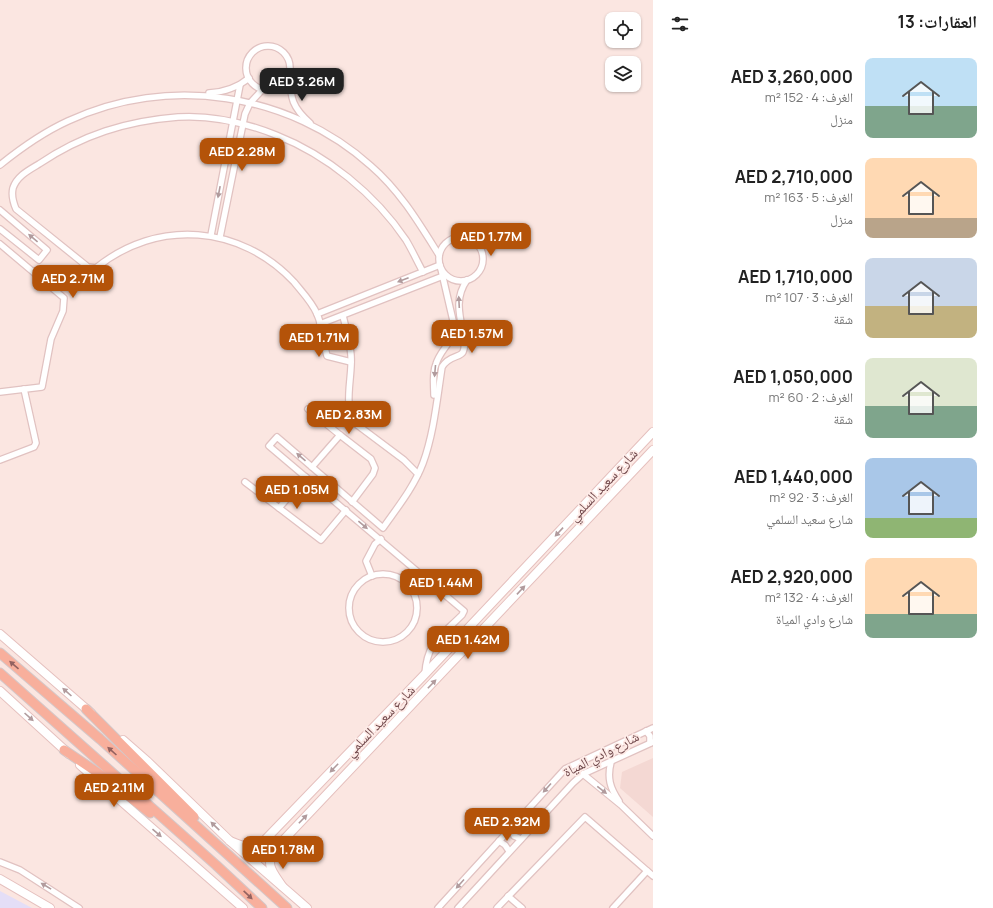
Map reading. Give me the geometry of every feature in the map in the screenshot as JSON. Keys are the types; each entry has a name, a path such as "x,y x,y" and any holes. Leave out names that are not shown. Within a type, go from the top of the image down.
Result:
{"main road":[{"path":"0,653 100,739 287,908"},
{"path":"0,673 216,865 262,908"},
{"path":"86,709 180,802 240,866"},
{"path":"64,750 104,777 216,865"}],"street":[{"path":"289,75 280,86 274,89 262,89 253,84 249,78 246,63 254,51 268,46 275,47 283,52 289,62 289,75 293,103 299,113 317,128 353,151 385,180 414,214 439,254 454,325 454,332 452,338 439,357 434,369 434,411"},
{"path":"193,95 222,92 240,85 249,78"},
{"path":"211,235 240,85"},
{"path":"220,238 244,114 250,103 262,89"},
{"path":"0,165 46,132 87,113 129,101 171,95 215,96 250,103 277,110 317,128"},
{"path":"351,362 327,356 317,314 304,293 283,270 256,251 211,235 187,234 137,243 108,258 96,268 88,267 16,208 12,198 13,187 21,176 77,140 111,129 142,121 179,117 242,124 276,134 308,150 345,176 375,202 401,234 423,272"},
{"path":"0,210 47,250 39,260 0,229"},
{"path":"425,674 426,658 432,644 462,615 464,611 381,539 269,446 277,437 383,528 405,496 423,464 430,439 442,367 446,360 461,355 464,352 458,297 461,288 467,280 478,273 481,267 482,255 477,244 465,237 451,239 442,248 439,254"},
{"path":"0,244 64,298 63,312 51,339 42,387 0,392"},
{"path":"317,314 423,272 441,267"},
{"path":"441,267 452,279 467,280"},
{"path":"320,324 443,276"},
{"path":"343,316 351,362 349,408 351,418 356,424 404,460 418,474"},
{"path":"0,460 34,447 36,443 24,389"},
{"path":"308,408 371,459 375,468 373,474 352,502"},
{"name":"شارع سعيد السلمي","path":"230,841 252,848 260,845 425,674 653,432"},
{"path":"312,467 340,435"},
{"name":"شارع سعيد السلمي","path":"282,886 270,866 269,859 280,843 653,450"},
{"path":"279,508 306,477"},
{"path":"244,482 321,540 346,510"},
{"path":"372,576 366,561 375,544 381,539"},
{"path":"380,574 391,575 401,579 410,586 415,596 417,607 416,618 411,628 403,636 392,641 381,642 370,640 357,629 350,615 349,604 353,593 360,584 372,576 380,574"},
{"path":"0,634 147,761 230,841 307,908"},
{"path":"0,691 242,908"},
{"name":"شارع وادي المياة","path":"438,908 565,770 653,728"},
{"path":"646,731 650,736 652,743"},
{"name":"شارع وادي المياة","path":"458,908 509,851 583,774 652,743"},
{"path":"611,762 609,772 610,788 621,805"},
{"path":"583,774 621,805 653,836"},
{"path":"497,908 585,816 653,876"},
{"path":"511,828 514,836 521,839"},
{"path":"270,835 266,843 267,846 271,848 280,843"},
{"path":"499,841 505,845 509,851"},
{"path":"0,862 20,870 79,908"},
{"path":"613,908 647,871"},
{"path":"0,879 50,908"},
{"path":"508,896 522,908"}],"shaded area":[{"path":"653,758 653,817 620,788 622,772"},
{"path":"0,891 32,908 0,908"}]}
